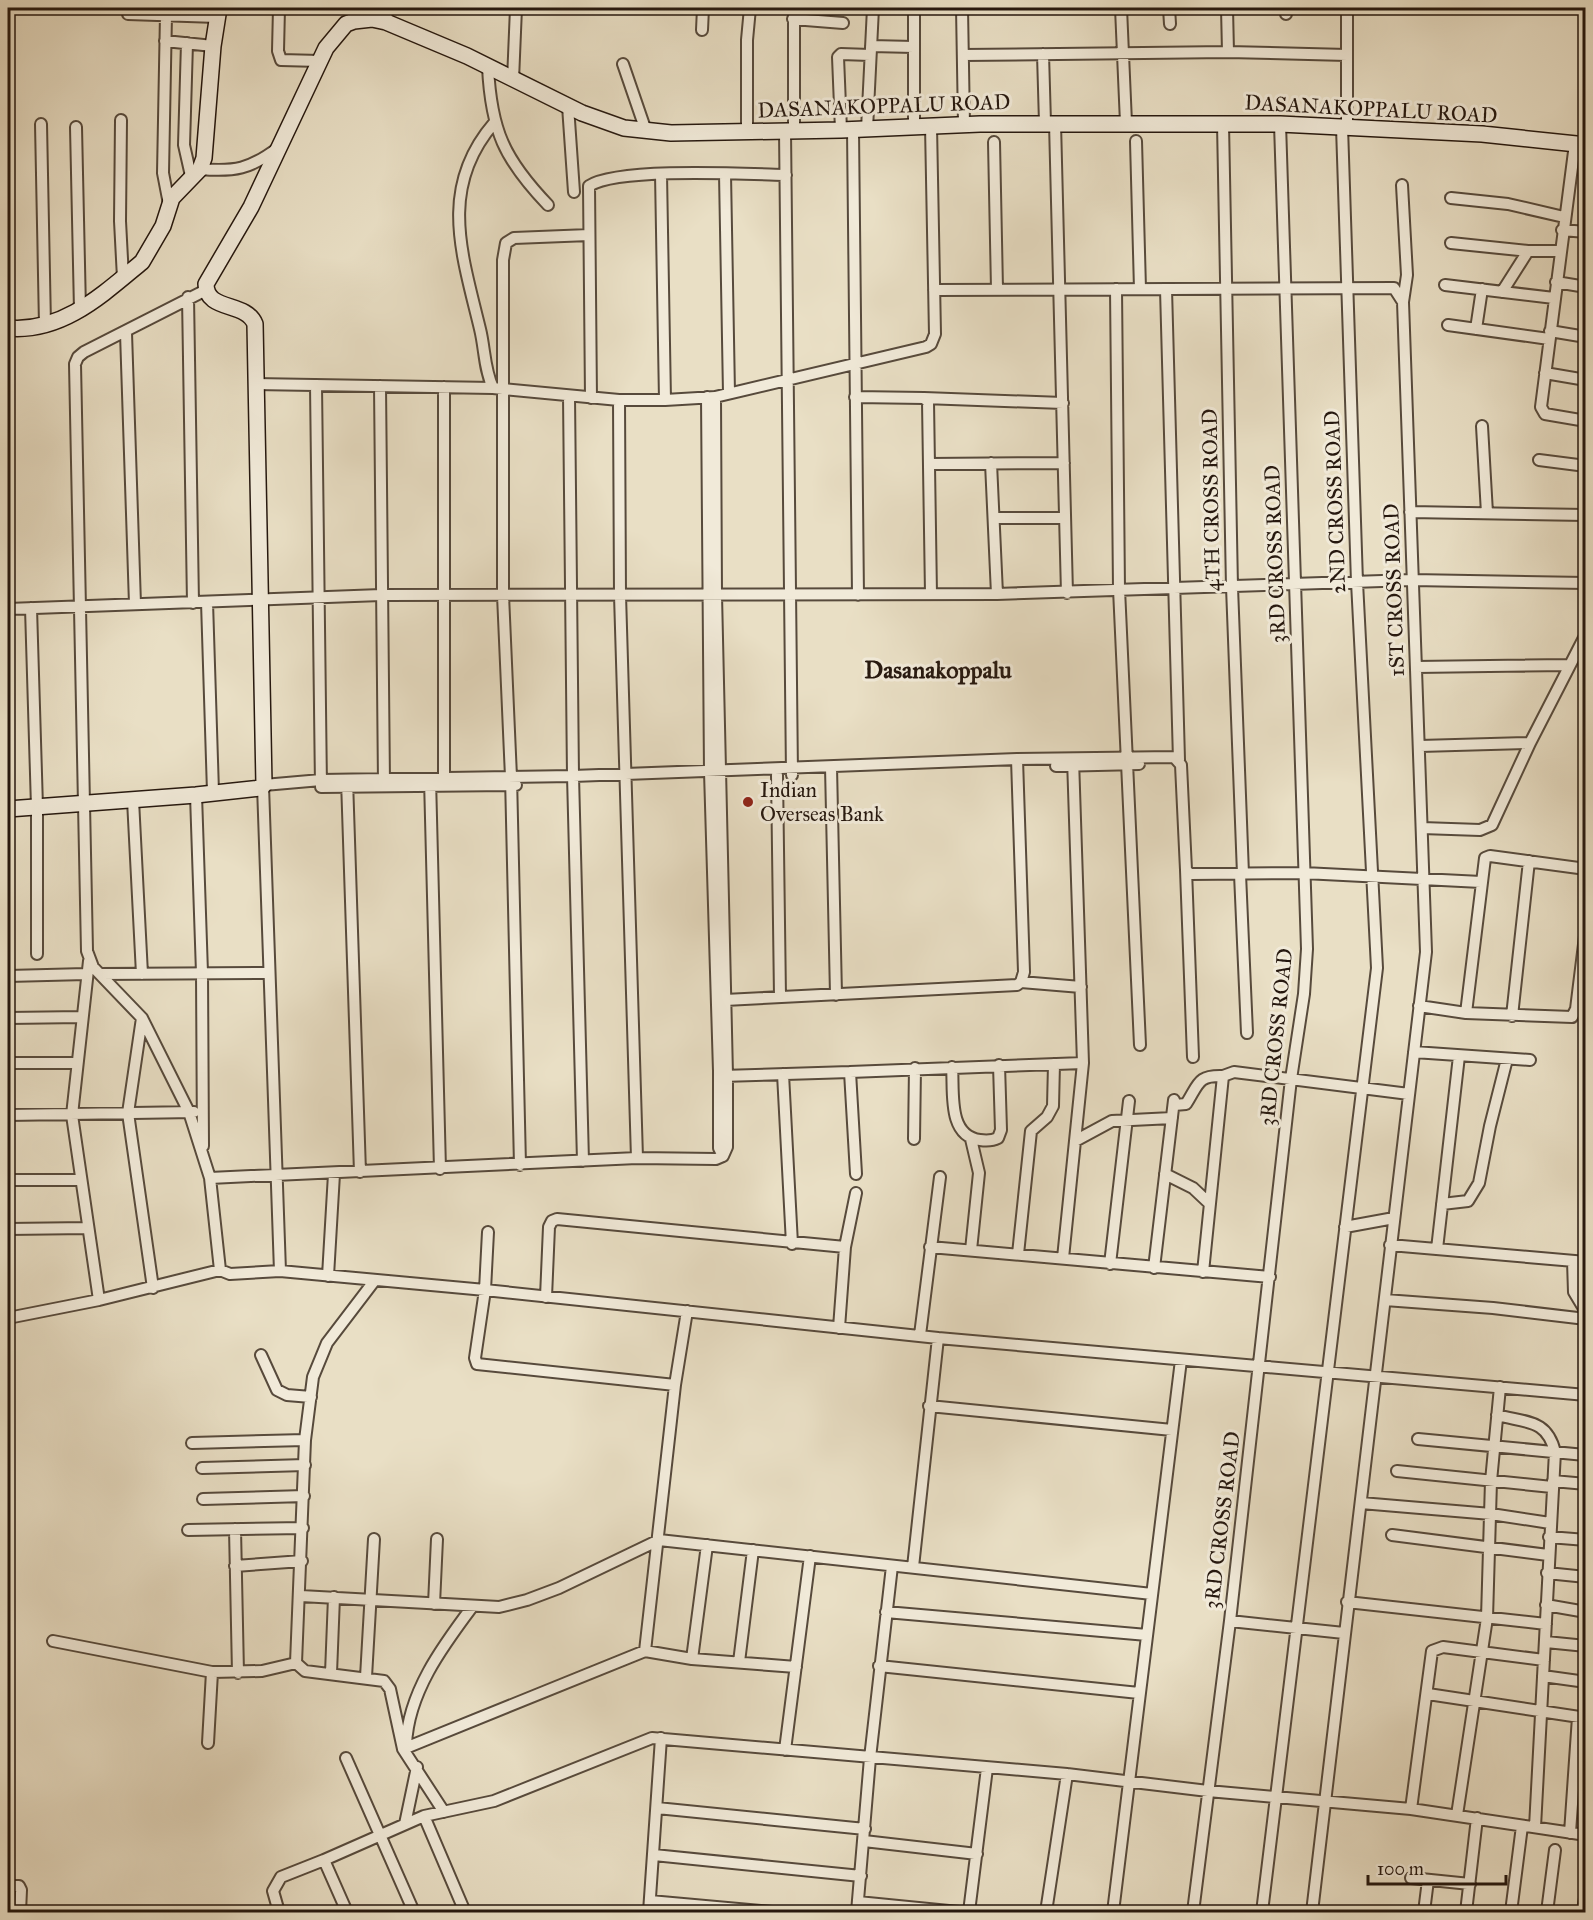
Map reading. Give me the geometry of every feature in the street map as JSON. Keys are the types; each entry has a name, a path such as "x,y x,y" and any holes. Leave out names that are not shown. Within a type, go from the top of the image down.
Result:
{"street":[{"path":"279,8 278,51 281,60 320,61"},
{"path":"513,80 516,8"},
{"path":"702,30 703,8"},
{"path":"747,131 747,40 750,8"},
{"path":"791,771 786,175 790,131 794,8"},
{"path":"858,596 854,363 854,130 871,50 873,8"},
{"path":"914,8 914,127"},
{"path":"962,8 964,124"},
{"path":"1121,8 1126,123"},
{"path":"1169,8 1170,24"},
{"path":"1227,8 1228,52"},
{"name":"2ND CROSS ROAD","path":"1262,1912 1377,968 1357,582 1347,288 1345,128 1347,8"},
{"path":"8,328 25,330 64,320 142,262 163,226 169,204 196,172 205,152 213,46 218,12 128,14"},
{"path":"166,14 163,173 169,204"},
{"name":"DASANAKOPPALU ROAD","path":"206,290 208,279 251,207 326,48 353,14 372,19 386,15 513,80 568,106 624,128 670,133 854,130 964,124 1280,124 1482,134 1580,144"},
{"path":"793,19 843,22"},
{"path":"165,41 213,46"},
{"path":"187,43 184,145 196,172"},
{"path":"854,130 838,57 841,54 871,50 914,47"},
{"path":"963,55 1124,52 1347,55"},
{"path":"1043,54 1061,288 1067,593"},
{"path":"623,64 646,130"},
{"path":"488,68 494,123 502,143 519,170 548,205"},
{"path":"568,106 574,192"},
{"path":"121,120 120,221 123,278"},
{"path":"494,123 478,141 468,162 460,189 458,213 459,238 482,337 488,376 498,388"},
{"path":"41,124 45,325"},
{"name":"4TH CROSS ROAD","path":"1223,124 1232,587 1247,1033"},
{"name":"3RD CROSS ROAD","path":"1193,1912 1230,1621 1291,1079 1304,994 1306,949 1304,873 1280,124"},
{"path":"255,384 498,388 591,398 665,400 711,397 931,344 935,334 931,126"},
{"path":"76,128 80,310"},
{"path":"1136,141 1140,289"},
{"path":"994,142 997,289"},
{"path":"1580,144 1564,217 1542,411 1545,414 1586,421"},
{"path":"196,172 243,169 257,164 281,146"},
{"path":"591,398 589,186 612,179 661,174 786,175"},
{"path":"661,174 665,400"},
{"path":"726,174 729,393"},
{"name":"1ST CROSS ROAD","path":"1312,1912 1323,1803 1426,952 1403,302 1407,275 1402,185"},
{"path":"1451,198 1508,204 1564,217"},
{"path":"1563,230 1586,232"},
{"path":"520,1165 511,781 503,595 498,388 503,260 506,243 514,238 589,235"},
{"path":"1451,243 1528,251 1560,251"},
{"path":"1502,292 1528,251"},
{"path":"1556,282 1586,287"},
{"path":"1445,285 1554,298"},
{"path":"934,290 1394,288 1403,302"},
{"path":"1116,289 1119,589 1140,1045"},
{"path":"1166,289 1178,760 1186,870 1193,1057"},
{"path":"99,1300 72,1115 89,961 79,606 76,360 84,352 126,333 188,297 206,290 212,300 248,313 252,318 255,331 259,599 267,785 268,973 280,1271"},
{"path":"1476,329 1482,290"},
{"path":"188,297 193,603"},
{"path":"1448,325 1586,337"},
{"path":"126,333 135,604"},
{"path":"1545,373 1586,380"},
{"path":"316,385 321,783"},
{"path":"380,386 385,782"},
{"path":"444,387 444,781"},
{"path":"569,396 574,779 583,1161"},
{"path":"711,397 715,775 723,1076"},
{"path":"855,397 1063,403"},
{"path":"924,398 929,407 931,594"},
{"path":"620,400 620,595 637,1158"},
{"path":"1482,426 1487,513"},
{"path":"1539,460 1586,466"},
{"path":"992,463 996,518 997,594"},
{"path":"929,464 1064,463"},
{"path":"1410,512 1586,515"},
{"path":"996,518 1065,518"},
{"path":"8,609 381,595 791,594 858,596 1067,593 1119,589 1175,590 1412,580 1586,583"},
{"path":"207,602 213,792"},
{"path":"31,608 37,807 37,954"},
{"path":"1422,828 1480,830 1492,825 1530,742 1586,634"},
{"path":"1416,667 1570,665"},
{"path":"1420,746 1530,742"},
{"path":"8,809 196,795 280,782 348,784 511,781 1017,762 1126,762 1174,757 1178,760"},
{"path":"1017,762 1024,972 1021,982"},
{"path":"1063,1258 1083,1063 1073,762"},
{"path":"831,770 836,995"},
{"path":"715,775 777,775 791,771"},
{"path":"210,1178 275,1174 360,1173 637,1158 716,1159 723,1156 719,1148 725,1000 715,775"},
{"path":"777,775 780,997"},
{"path":"430,782 440,1169"},
{"path":"348,784 360,1173"},
{"path":"196,795 202,973 203,1156"},
{"path":"133,800 142,974"},
{"path":"1466,1013 1483,862 1488,857 1586,869"},
{"path":"1512,1016 1529,861"},
{"path":"1186,870 1190,874 1304,873 1481,882"},
{"path":"1419,1006 1466,1013 1565,1019 1575,1014 1586,928"},
{"path":"89,961 142,1018 189,1112 210,1178 219,1270"},
{"path":"100,974 268,973"},
{"path":"8,976 86,974"},
{"path":"725,1000 1017,985 1021,982 1081,987"},
{"path":"8,1018 82,1017"},
{"path":"142,1018 128,1113 153,1288"},
{"path":"1414,1052 1530,1060"},
{"path":"1437,1249 1459,1056"},
{"path":"1442,1204 1468,1201 1479,1183 1490,1126 1507,1059"},
{"path":"8,1063 77,1063"},
{"path":"723,1076 1083,1063"},
{"path":"1018,1254 1031,1131 1047,1117 1053,1106 1054,1064"},
{"path":"952,1067 956,1120 960,1130 971,1139 995,1140 1000,1134 999,1065"},
{"path":"914,1139 915,1068"},
{"path":"850,1072 856,1174"},
{"path":"1154,1268 1174,1102 1186,1104 1200,1080 1206,1075 1223,1076 1234,1072 1409,1094"},
{"path":"783,1074 792,1244"},
{"path":"1203,1272 1223,1076"},
{"path":"1110,1264 1129,1101"},
{"path":"8,1116 203,1111"},
{"path":"1075,1141 1112,1121 1172,1118"},
{"path":"970,1250 979,1173 971,1139"},
{"path":"328,1276 334,1174"},
{"path":"1165,1174 1193,1188 1210,1204"},
{"path":"920,1335 940,1177"},
{"path":"8,1180 81,1180"},
{"path":"839,1328 845,1247 856,1193"},
{"path":"1345,1227 1394,1218"},
{"path":"546,1297 549,1227 552,1221 558,1219 792,1244 845,1247"},
{"path":"8,1229 88,1228"},
{"path":"488,1232 485,1290 475,1358 477,1364 675,1385"},
{"path":"1390,1245 1586,1262"},
{"path":"930,1247 1270,1277"},
{"path":"1573,1261 1574,1292 1586,1312"},
{"path":"8,1318 153,1288 219,1270 230,1274 280,1271 485,1290 938,1338 1586,1395"},
{"path":"296,1663 301,1596 306,1440 313,1377 327,1343 375,1281"},
{"path":"1385,1300 1586,1318"},
{"path":"645,1651 675,1385 687,1311"},
{"path":"913,1568 938,1338"},
{"path":"261,1355 277,1390 287,1395 311,1397"},
{"path":"1113,1912 1181,1360"},
{"path":"1457,1815 1486,1617 1491,1481 1500,1387"},
{"path":"929,1406 1172,1430"},
{"path":"1497,1415 1544,1428 1551,1437 1555,1452 1535,1827"},
{"path":"1418,1439 1585,1455"},
{"path":"192,1443 306,1440"},
{"path":"202,1468 305,1465"},
{"path":"1397,1471 1491,1481 1586,1484"},
{"path":"203,1499 304,1496"},
{"path":"1361,1503 1491,1514 1550,1523"},
{"path":"188,1530 303,1527"},
{"path":"235,1529 238,1673"},
{"path":"1392,1535 1548,1555"},
{"path":"1550,1537 1586,1540"},
{"path":"366,1677 374,1539"},
{"path":"434,1604 437,1539"},
{"path":"301,1596 499,1607 527,1600 659,1540 1152,1594"},
{"path":"692,1659 707,1545"},
{"path":"739,1662 753,1550"},
{"path":"785,1750 810,1556"},
{"path":"236,1566 302,1561"},
{"path":"892,1566 879,1666 857,1907 958,1912"},
{"path":"1547,1573 1586,1577"},
{"path":"331,1673 334,1597"},
{"path":"1347,1602 1546,1624"},
{"path":"1546,1605 1586,1612"},
{"path":"404,1748 413,1706 446,1642 472,1606"},
{"path":"886,1612 1148,1635"},
{"path":"1230,1621 1344,1633"},
{"path":"53,1641 212,1672 238,1673 296,1663"},
{"path":"1546,1641 1586,1646"},
{"path":"1412,1809 1428,1694 1430,1656 1434,1648 1443,1647 1544,1660"},
{"path":"404,1748 645,1651 692,1659 796,1667"},
{"path":"296,1663 305,1671 384,1681 390,1689 404,1748 444,1812"},
{"path":"879,1666 1140,1693"},
{"path":"208,1743 212,1672"},
{"path":"1543,1676 1586,1682"},
{"path":"1428,1694 1582,1718 1570,1833"},
{"path":"649,1912 661,1738"},
{"path":"275,1911 273,1891 281,1877 424,1816 494,1801 643,1739 661,1738 1066,1774 1128,1783 1323,1803 1412,1809 1586,1835"},
{"path":"346,1758 414,1912"},
{"path":"405,1824 417,1767"},
{"path":"969,1912 987,1768"},
{"path":"1046,1912 1066,1774"},
{"path":"657,1808 864,1835 977,1854"},
{"path":"424,1816 465,1912"},
{"path":"1466,1912 1477,1818"},
{"path":"1511,1912 1522,1826"},
{"path":"1547,1912 1555,1850"},
{"path":"654,1855 861,1876"},
{"path":"324,1860 347,1912"},
{"path":"1411,1878 1470,1884"},
{"path":"1424,1912 1428,1880"},
{"path":"8,1886 19,1886 21,1890 20,1912"},
{"path":"1583,1912 1586,1891"},
{"path":"650,1901 772,1912"}],"place":[{"name":"Indian Overseas Bank","path":"748,802"}],"district":[{"name":"Dasanakoppalu","path":"938,670"}]}
